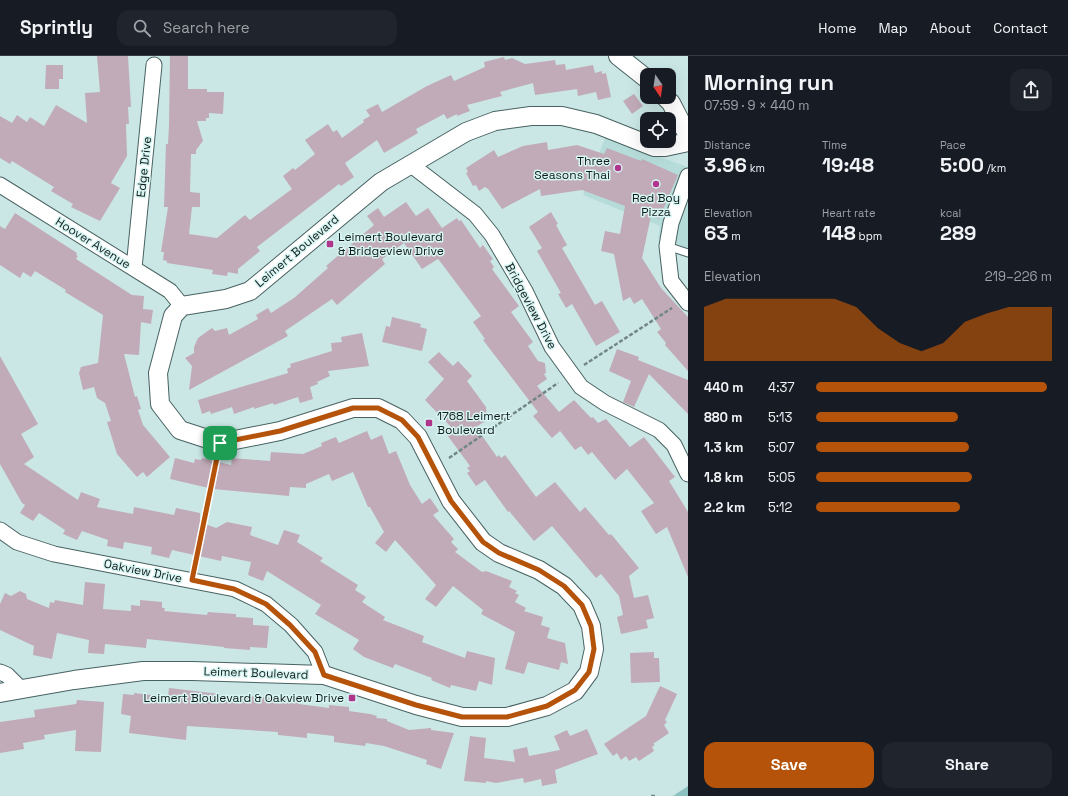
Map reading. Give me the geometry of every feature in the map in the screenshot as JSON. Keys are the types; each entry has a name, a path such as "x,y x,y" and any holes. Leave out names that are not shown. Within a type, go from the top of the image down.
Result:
{"street":[{"path":"618,56 640,73"},
{"name":"Edge Drive","path":"134,268 154,65"},
{"path":"672,104 688,136"},
{"name":"Leimert Boulevard","path":"0,693 143,671 324,675 416,705 462,717 507,717 547,706 575,690 589,672 594,649 591,626 582,605 564,586 539,570 499,553 483,542 451,501 418,437 402,420 378,408 353,408 280,431 220,443 180,430 160,404 158,373 173,316 182,306 226,299 250,290 381,182 466,132 495,121 531,116 562,116 596,124 654,147 665,147 688,142"},
{"name":"Bridgeview Drive","path":"410,164 475,214 492,235 525,291 552,348 581,387 605,403 659,430 674,445 688,474"},
{"path":"688,176 671,223 667,246 671,281 688,303"},
{"name":"Hoover Avenue","path":"0,185 134,268 170,292 182,306"},
{"name":"Oakview Drive","path":"0,530 17,542 54,554 234,589 266,604 290,625 315,652 324,675"},
{"path":"0,672 7,675 21,689"}],"lane":[{"path":"667,246 688,253"}],"path":[{"path":"192,580 220,443"}],"shaded area":[{"path":"605,138 688,167 688,249 658,238 660,226 583,195"},
{"path":"688,786 688,796 673,796"}],"building":[{"path":"97,56 128,56 131,107 128,107 129,124 126,124 127,156 111,183 120,188 100,221 71,207 73,204 51,191 54,187 12,161 10,164 0,158 0,116 12,123 17,115 27,122 30,117 44,126 56,105 87,123 85,93 100,92"},
{"path":"170,56 188,56 188,89 207,89 207,92 224,92 223,114 209,113 209,118 206,118 206,121 197,121 203,141 196,150 196,154 191,154 190,192 200,193 200,207 192,207 189,234 217,238 245,215 250,220 292,189 283,176 293,168 295,170 315,154 305,140 328,124 333,132 337,130 342,138 370,116 366,110 378,104 382,112 427,86 451,75 454,81 485,67 484,62 504,57 505,60 512,58 525,64 555,60 556,65 565,64 566,70 593,65 595,73 602,71 602,74 606,73 611,97 598,100 596,92 578,96 577,89 535,95 533,83 500,92 502,96 467,105 470,111 457,116 457,114 447,119 444,114 416,129 418,133 384,153 377,140 345,163 354,177 341,186 339,184 257,247 260,251 238,269 238,274 228,272 227,276 212,274 213,270 167,263 167,261 163,260 164,252 161,252 168,207 164,207 166,144 168,144 169,125"},
{"path":"46,65 63,65 63,79 59,79 59,89 45,89"},
{"path":"634,94 643,106 632,114 623,101"},
{"path":"547,142 548,150 577,145 604,154 607,148 641,161 642,159 678,175 659,219 651,216 642,258 661,288 688,317 688,371 665,345 666,343 657,332 661,329 642,299 634,304 630,297 623,301 614,254 601,251 605,231 620,234 625,206 582,190 541,196 540,189 502,209 488,189 485,187 479,191 476,185 473,186 466,173 468,172 466,168 494,150 498,157 523,146"},
{"path":"406,202 416,216 428,208 442,228 457,218 459,221 461,220 480,248 483,245 493,259 490,261 494,267 492,269 519,306 511,312 533,342 528,346 538,361 545,363 546,373 544,374 547,379 537,386 559,412 574,400 591,418 593,417 598,423 606,419 630,447 644,437 675,477 669,481 688,512 688,577 667,527 656,534 641,511 654,503 627,469 615,480 592,452 588,455 581,446 575,450 560,431 552,438 533,416 538,412 483,340 485,339 473,322 481,316 442,264 438,259 422,269 404,243 382,259 385,264 337,305 332,299 285,331 288,336 189,390 192,366 185,358 194,353 194,347 198,338 212,328 215,331 227,328 229,335 258,319 256,315 268,308 271,313 294,298 328,268 326,266 374,225 367,216 378,208 384,217"},
{"path":"551,212 567,245 562,248 595,305 602,301 620,332 596,346 572,304 566,308 558,294 561,293 537,251 542,248 529,227"},
{"path":"15,213 77,253 76,255 78,256 76,259 132,295 144,296 143,309 153,310 151,324 141,322 139,355 124,354 135,397 137,396 141,409 138,410 143,425 170,457 147,477 143,472 137,477 117,454 107,422 111,421 105,403 97,398 94,387 83,390 79,373 81,367 98,363 103,315 65,292 66,290 35,271 31,277 23,272 20,278 0,265 0,226 5,229"},
{"path":"392,317 421,324 420,327 427,329 422,351 382,342 386,326 390,327"},
{"path":"362,333 369,366 328,371 330,376 317,382 318,384 310,387 313,399 300,403 298,397 274,405 273,403 254,409 254,407 234,414 232,407 211,414 210,411 202,414 198,400 288,373 287,369 291,367 290,364 332,351 331,343 342,342 341,337"},
{"path":"617,349 639,357 638,360 688,380 688,414 649,374 634,407 623,402 631,381 609,371"},
{"path":"439,352 453,366 458,361 472,376 467,381 486,407 487,420 476,427 497,457 499,455 501,458 505,455 536,497 555,482 580,512 585,507 609,535 611,534 639,568 629,576 634,598 648,595 654,618 646,620 648,628 621,634 617,617 623,615 619,596 601,574 596,578 552,526 534,541 509,511 508,512 485,480 476,486 467,473 470,471 467,468 470,466 445,432 451,427 425,400 444,379 428,362"},
{"path":"0,356 38,424 21,434 34,457 24,464 78,500 81,492 100,499 97,507 133,514 134,507 174,515 176,508 200,513 200,522 216,528 227,522 252,527 250,535 278,545 284,530 300,535 297,542 323,558 320,561 358,585 355,590 366,597 362,602 385,617 383,620 424,636 422,642 465,658 467,651 495,658 492,685 479,681 476,691 451,685 450,688 431,680 432,678 395,664 393,668 364,657 353,649 359,640 315,614 321,605 267,571 263,581 248,575 251,562 222,556 221,561 172,550 169,558 151,554 152,547 124,542 123,549 107,546 108,540 82,531 77,540 63,534 65,530 39,513 33,521 20,513 25,505 22,503 0,464"},
{"path":"367,431 371,440 382,435 389,454 396,451 410,485 422,504 430,498 439,511 433,515 454,539 451,542 458,549 455,552 482,572 486,571 512,581 509,587 517,591 515,593 519,595 515,602 526,608 524,611 543,617 541,625 550,628 547,638 565,643 568,664 561,662 559,670 528,662 524,674 505,669 515,632 481,614 483,610 453,586 436,607 425,599 436,585 395,540 386,552 375,543 384,532 370,507 368,507 353,472 332,481 329,474 306,484 306,488 290,487 289,496 213,489 170,479 175,458 194,463 195,459 201,460 202,458 231,465 232,458 270,461 271,452 303,454 322,446 321,443 336,437 339,443"},
{"path":"85,582 105,584 103,609 131,611 131,605 140,606 140,600 162,602 162,608 165,608 164,611 207,615 208,612 236,614 236,617 253,618 253,625 269,626 267,648 250,647 250,650 147,639 146,648 105,644 104,654 88,653 89,640 57,633 52,659 33,655 34,646 0,630 0,604 5,593 11,596 20,591 26,594 27,599 49,608 50,602 54,603 55,600 83,605"},
{"path":"654,652 654,658 659,658 660,682 631,683 630,653"},
{"path":"660,686 677,694 665,720 667,722 664,725 669,733 653,744 655,745 652,747 654,751 639,761 636,757 629,761 626,756 621,760 617,753 613,756 604,744 646,716"},
{"path":"169,688 220,694 219,697 245,699 246,696 299,700 299,704 329,708 329,705 349,707 349,711 370,714 377,716 376,718 387,719 387,721 409,730 431,728 431,730 454,733 441,769 426,764 427,760 384,746 366,743 365,746 334,742 334,736 307,733 307,738 278,735 278,732 187,726 186,740 129,733 131,716 121,714 123,694 134,695 134,693 168,697"},
{"path":"77,700 104,702 101,752 75,751 76,730 44,735 45,739 23,743 24,749 0,753 0,722 35,717 34,710 76,704"},
{"path":"587,729 598,754 555,770 557,783 542,786 541,779 524,783 523,778 496,783 486,781 486,783 464,781 470,736 486,738 484,758 515,762 513,750 527,747 529,756 560,750 554,736 567,730 570,736"}],"place":[{"name":"Three Seasons Thai","path":"618,168"},
{"name":"Red Boy Pizza","path":"656,184"},
{"name":"Leimert Boulevard & Bridgeview Drive","path":"330,244"},
{"name":"1768 Leimert Boulevard","path":"429,423"},
{"name":"Leimert Bloulevard & Oakview Drive","path":"352,698"}],"route":[{"path":"353,408 378,408 402,420 418,437 433,469 451,501 483,542 499,553 539,570 564,586 582,605 591,626 594,649 589,672 575,690 547,706 507,717 462,717 416,705 324,675 315,652 290,625 266,604 234,589 192,580 220,443 280,431 353,408"}]}
